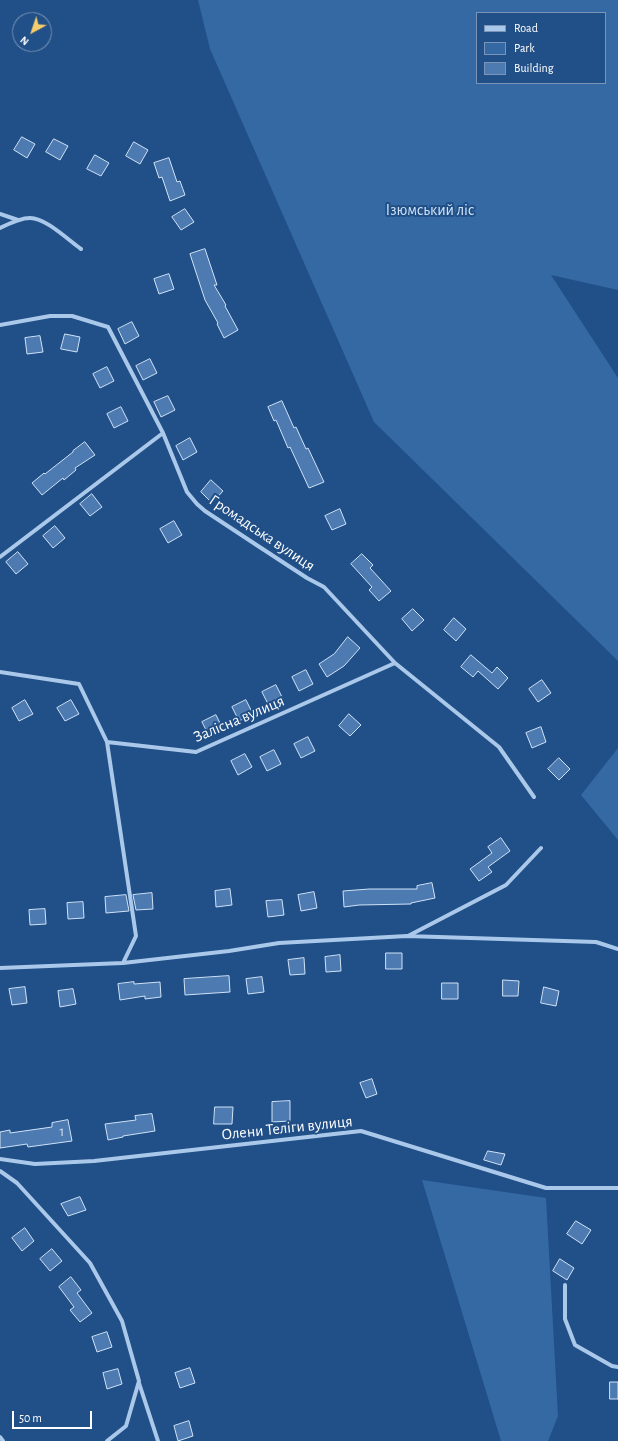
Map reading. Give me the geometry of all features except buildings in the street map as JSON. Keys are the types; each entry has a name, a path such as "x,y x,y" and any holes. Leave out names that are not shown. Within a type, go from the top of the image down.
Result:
{"street":[{"path":"0,214 19,220"},
{"path":"0,228 19,220 30,218 42,220 81,250"},
{"name":"Громадська вулиця","path":"0,325 50,316 72,316 108,327 163,433 187,492 197,504 205,511 324,588 395,663 499,747 534,797"},
{"path":"0,557 163,433"},
{"name":"Залісна вулиця","path":"107,742 196,752 395,663"},
{"path":"0,672 79,684 107,742 136,936 123,963"},
{"path":"407,936 506,885 541,848"},
{"path":"0,968 123,963 229,951 279,943 407,936 596,942 618,949"},
{"name":"Олени Теліги вулиця","path":"0,1159 35,1164 94,1160 361,1131 546,1188 618,1188"},
{"path":"0,1171 17,1183 90,1263 122,1321 138,1381 158,1441"},
{"path":"565,1285 565,1319 574,1345 612,1366 618,1367"},
{"path":"107,1441 126,1426 138,1381"},
{"path":"0,1437 3,1441"}],"green space":[{"name":"Ізюмський ліс","path":"198,0 618,0 618,290 551,275 618,378 618,661 374,422 210,49"},
{"path":"618,748 618,840 581,795"},
{"path":"422,1180 546,1198 558,1416 548,1441 501,1441"}]}
